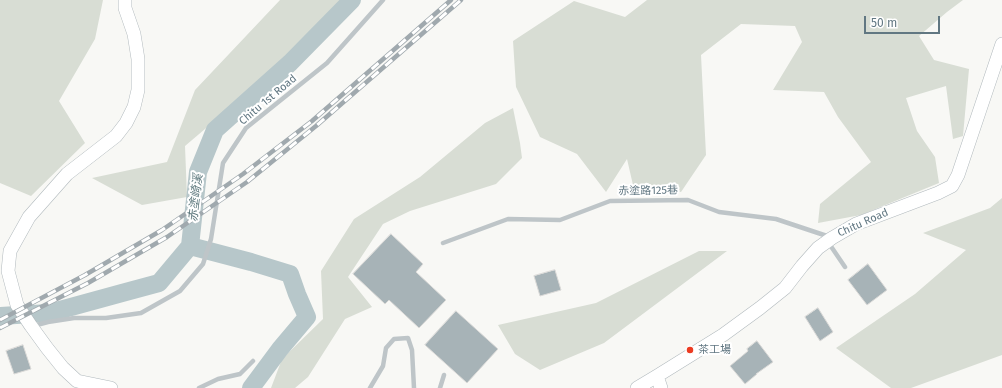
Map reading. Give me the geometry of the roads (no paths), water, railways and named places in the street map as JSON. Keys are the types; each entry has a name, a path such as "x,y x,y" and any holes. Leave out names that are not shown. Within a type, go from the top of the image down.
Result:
{"street":[{"path":"111,388 77,381 63,368 31,327 17,305 8,271 10,251 28,217 67,174 116,136 126,123 134,107 138,90 138,59 134,34 125,0"},
{"name":"Chitu Road","path":"637,388 659,382 760,308 785,288 818,248 830,239 856,224 938,193 952,186 958,174 1002,44"}],"lane":[{"name":"Chitu 1st Road","path":"31,327 48,322 74,318 106,318 141,313 180,291 203,264 211,239 223,164 246,128 327,63 383,0"},
{"name":"赤塗路125巷","path":"443,242 508,219 560,220 610,201 688,200 719,212 776,219 830,239"},
{"path":"830,239 845,267"},
{"path":"370,388 383,366 386,348 394,339 408,338 412,350 414,388"},
{"path":"199,388 218,379 240,374 253,361"},
{"path":"440,388 444,375"}],"waterway":[{"name":"赤塗崎溪","path":"0,316 49,313 159,283 190,246 198,172 215,130 290,63 352,0"},
{"path":"190,246 290,274 307,317 280,349 251,388"}],"railway":[{"path":"0,320 85,275 162,230 243,174 312,121 451,0"},
{"path":"0,328 88,283 167,237 247,182 316,126 461,0"}],"place":[{"name":"茶工場","path":"690,350"}]}
